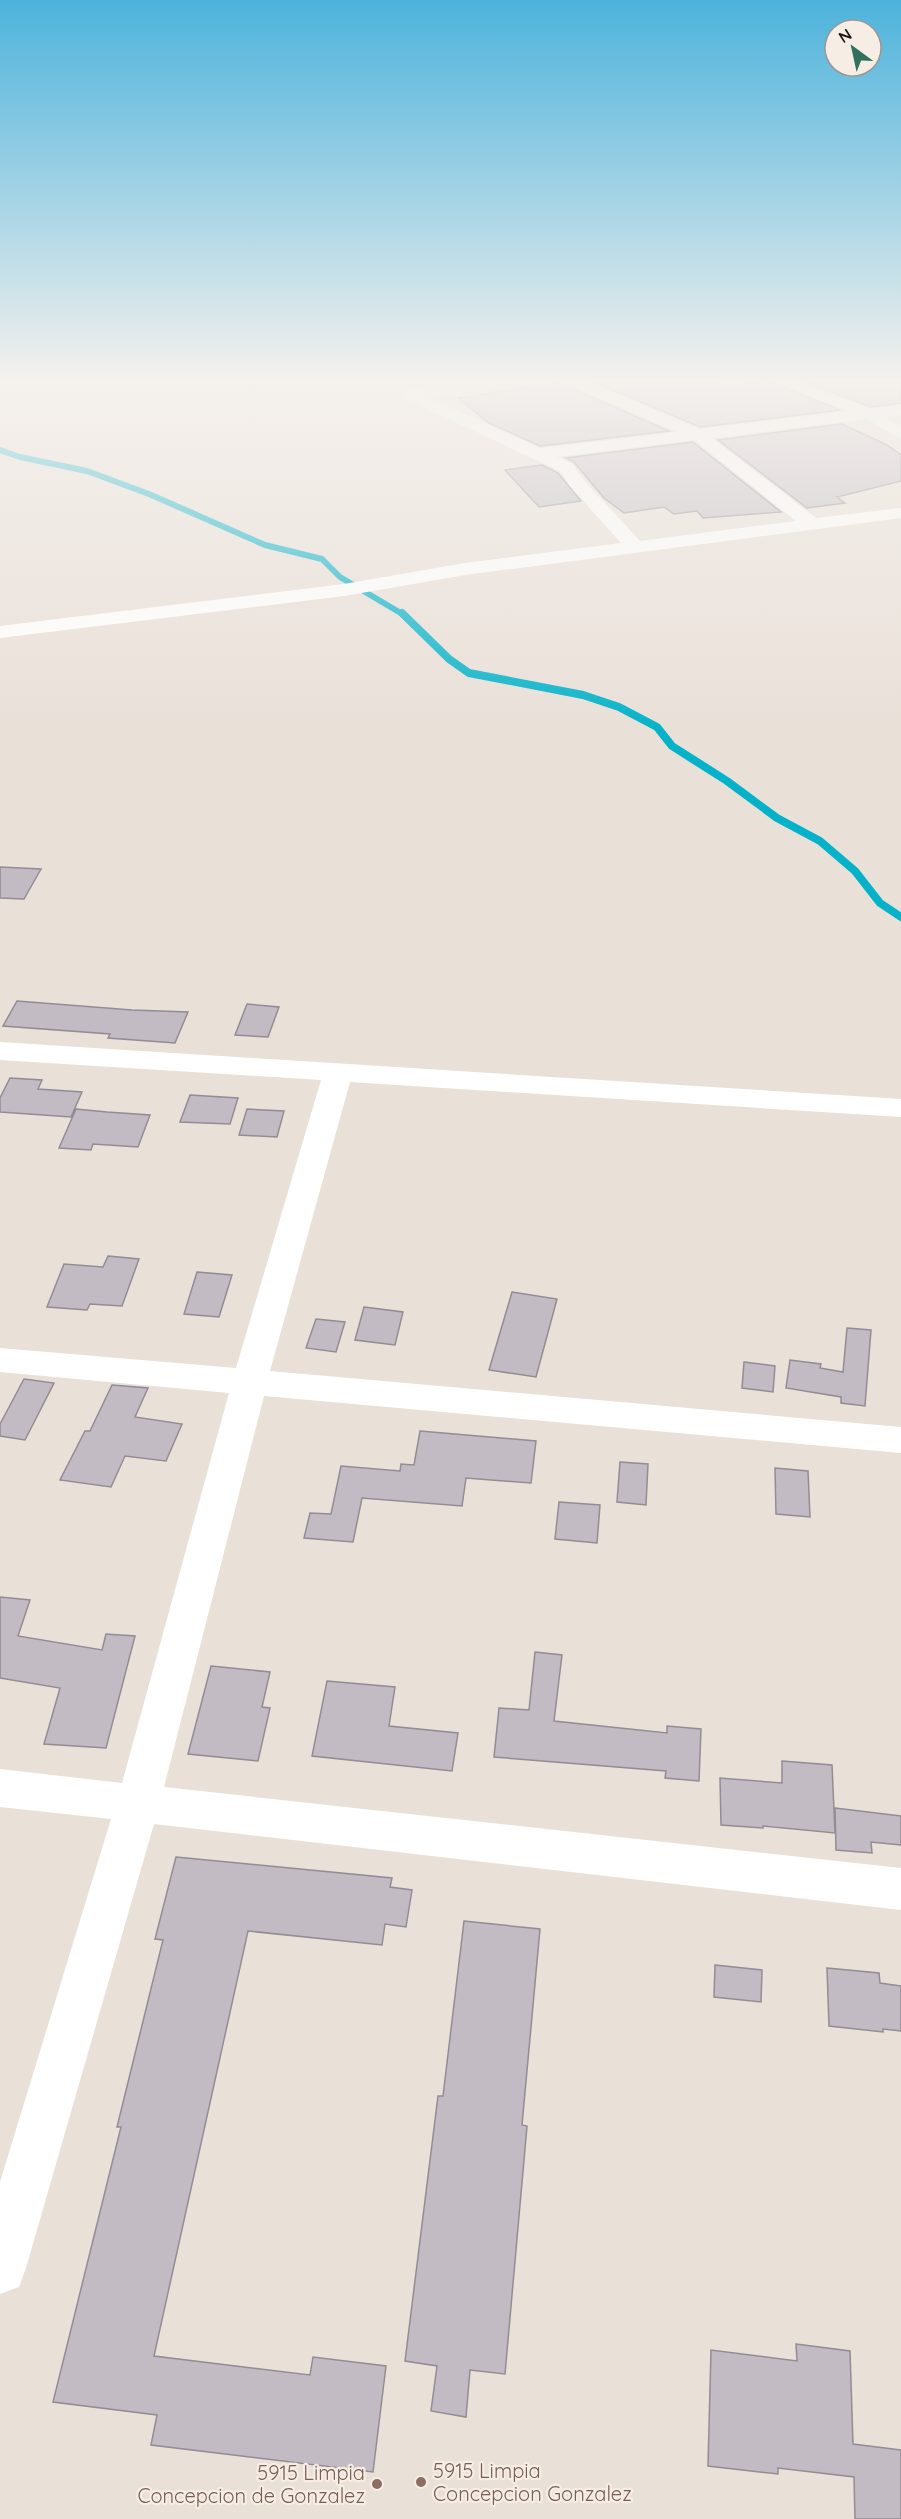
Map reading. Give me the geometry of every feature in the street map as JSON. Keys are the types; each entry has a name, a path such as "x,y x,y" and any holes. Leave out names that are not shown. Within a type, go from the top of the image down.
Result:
{"street":[{"path":"588,496 636,548"},
{"path":"775,496 813,525"},
{"path":"0,632 344,590 435,573 901,513"},
{"path":"0,1051 901,1108"},
{"path":"0,2268 138,1803 250,1381 338,1072"},
{"path":"0,1360 901,1440"},
{"path":"0,1788 901,1889"}],"building":[{"path":"528,496 577,496 581,501 539,507"},
{"path":"602,496 760,496 781,512 703,518 697,511 674,514 664,507 624,513"},
{"path":"791,496 843,496 837,497 845,503 807,508"},
{"path":"0,867 41,869 24,899 0,898"},
{"path":"17,1001 188,1012 175,1043 108,1038 110,1034 3,1026"},
{"path":"247,1004 279,1007 268,1037 235,1035"},
{"path":"10,1078 42,1080 38,1089 82,1092 71,1117 0,1112 0,1098"},
{"path":"190,1095 238,1098 230,1124 180,1122"},
{"path":"76,1109 150,1115 138,1147 93,1144 91,1150 59,1148"},
{"path":"247,1109 284,1111 277,1137 239,1135"},
{"path":"108,1256 139,1259 122,1306 90,1304 87,1310 47,1307 64,1264 103,1267"},
{"path":"197,1272 232,1275 219,1317 184,1314"},
{"path":"512,1292 557,1299 536,1377 489,1370"},
{"path":"364,1307 403,1312 395,1345 355,1340"},
{"path":"316,1319 345,1322 336,1352 306,1348"},
{"path":"847,1328 871,1330 865,1406 841,1403 841,1397 786,1388 790,1360 821,1364 820,1368 843,1372"},
{"path":"744,1362 775,1366 773,1392 742,1388"},
{"path":"24,1379 54,1383 25,1440 0,1436 0,1424"},
{"path":"112,1385 148,1388 135,1417 182,1424 166,1461 125,1456 111,1487 60,1480 85,1431 90,1431"},
{"path":"420,1431 536,1441 531,1483 466,1478 462,1506 362,1498 353,1542 304,1538 310,1513 331,1514 341,1466 400,1471 401,1464 414,1465"},
{"path":"620,1462 648,1464 646,1505 617,1502"},
{"path":"775,1468 808,1471 810,1517 776,1514"},
{"path":"559,1502 600,1505 597,1543 555,1539"},
{"path":"0,1597 30,1600 18,1636 102,1650 106,1634 135,1636 106,1748 44,1744 60,1688 0,1678"},
{"path":"535,1652 562,1655 554,1721 667,1733 667,1726 701,1729 699,1781 665,1778 666,1771 494,1757 499,1708 529,1710"},
{"path":"211,1666 270,1672 262,1707 270,1708 258,1761 188,1754"},
{"path":"327,1681 395,1687 389,1726 458,1733 452,1771 312,1756"},
{"path":"782,1761 832,1765 835,1833 763,1826 763,1828 721,1825 720,1778 782,1783"},
{"path":"835,1808 901,1816 901,1845 871,1842 872,1853 836,1850"},
{"path":"176,1857 392,1878 390,1887 412,1890 406,1927 385,1924 382,1945 248,1931 154,2356 310,2375 313,2357 386,2366 373,2472 151,2445 157,2415 53,2402 121,2127 117,2127 163,1940 155,1939"},
{"path":"464,1921 540,1929 522,2125 527,2126 505,2374 470,2370 466,2417 431,2411 437,2366 405,2361 438,2096 443,2096"},
{"path":"715,1965 762,1970 761,2002 714,1997"},
{"path":"827,1968 879,1973 880,1983 901,1986 901,2031 883,2029 883,2032 829,2026"},
{"path":"796,2344 850,2351 853,2444 901,2450 901,2519 855,2519 854,2477 778,2468 778,2474 708,2466 711,2350 797,2361"}],"waterway":[{"path":"153,496 265,545 322,559 340,577 404,615"},
{"path":"402,613 449,659 469,673 583,695 619,707 657,727 672,746 727,781 777,818 820,841 855,871 880,903 901,917"}],"place":[{"name":"5915 Limpia Concepcion Gonzalez","path":"421,2482"},
{"name":"5915 Limpia Concepcion de Gonzalez","path":"377,2484"}]}
